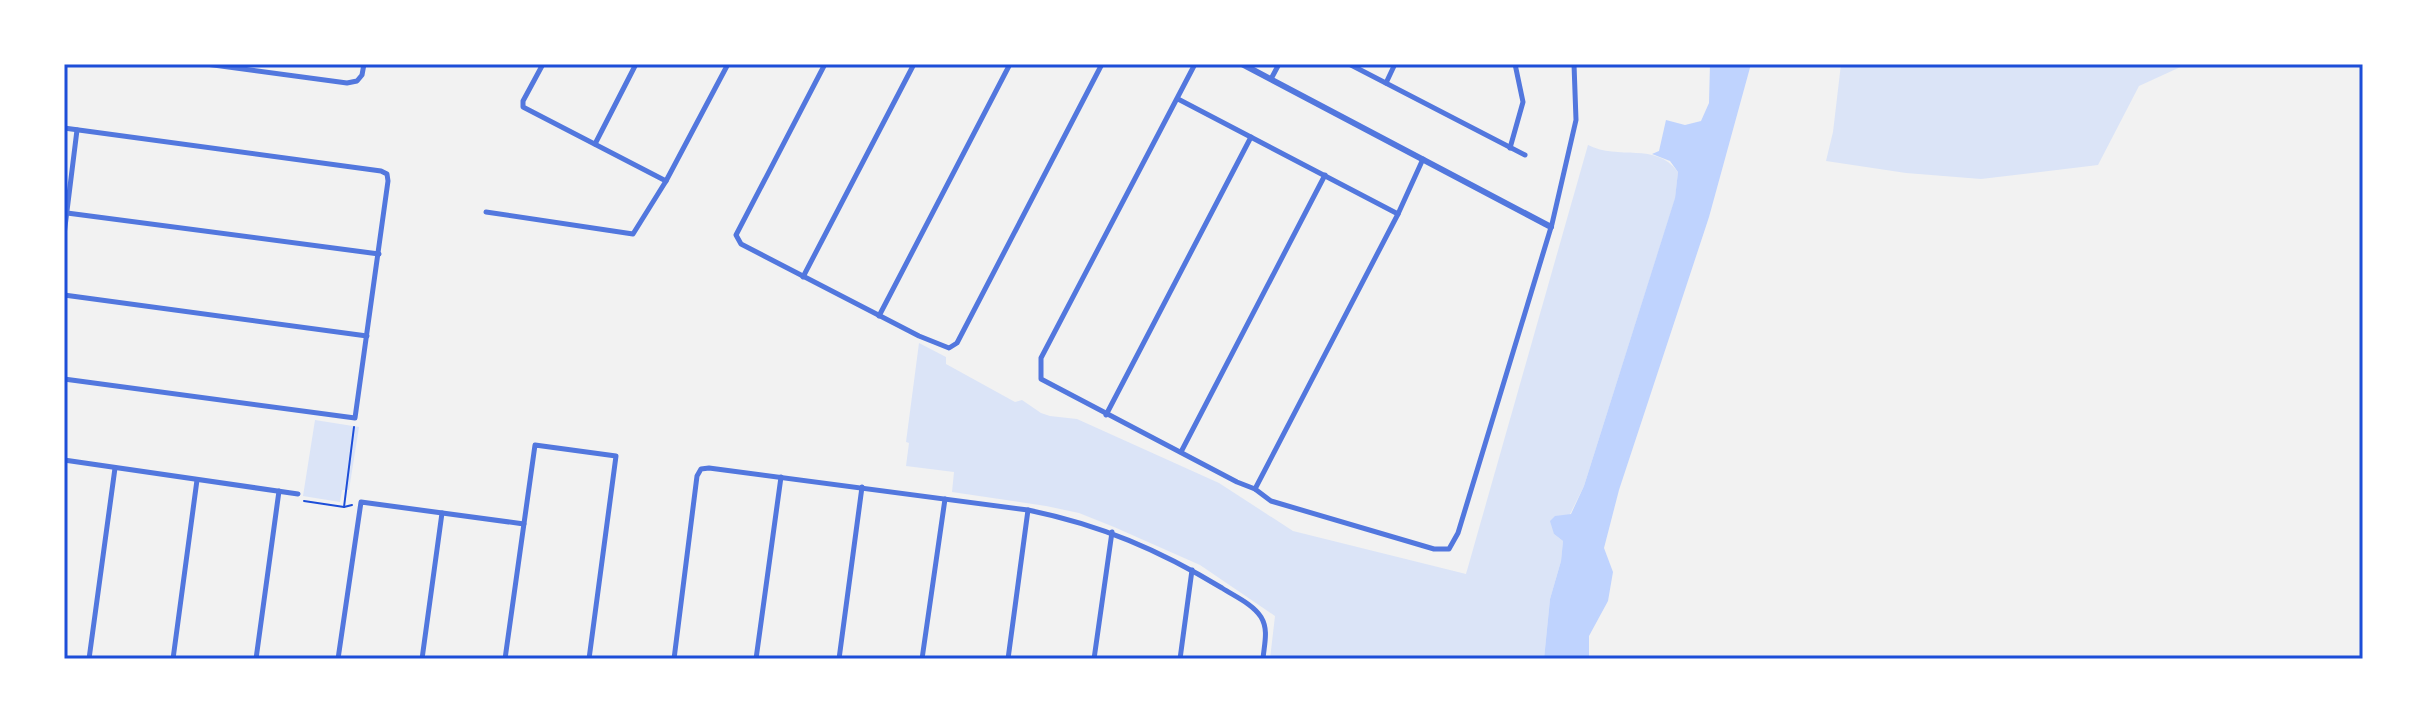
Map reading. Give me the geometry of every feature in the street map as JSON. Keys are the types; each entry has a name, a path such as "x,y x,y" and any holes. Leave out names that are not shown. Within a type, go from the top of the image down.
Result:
{"street":[{"path":"206,64 347,83 357,81 364,64"},
{"path":"543,64 523,101 523,107 666,181"},
{"path":"595,144 636,64"},
{"path":"486,212 633,234 666,181 728,64"},
{"path":"825,64 736,235 741,244 803,277 949,348 957,343 1102,64"},
{"path":"803,277 914,64"},
{"path":"879,316 1010,64"},
{"path":"1195,64 1041,358 1041,379 1255,489 1271,501 1434,549 1449,549 1458,533 1551,227 1576,120 1574,64"},
{"path":"1242,64 1551,227"},
{"path":"1271,79 1279,64"},
{"path":"1349,64 1525,155"},
{"path":"1386,83 1395,64"},
{"path":"1510,148 1523,102 1515,64"},
{"path":"1178,99 1398,214"},
{"path":"64,128 381,171 387,174 388,181 355,418 64,379"},
{"path":"64,235 77,130"},
{"path":"1106,415 1251,137"},
{"path":"1255,489 1398,214 1423,159"},
{"path":"1181,452 1325,175"},
{"path":"67,213 379,254"},
{"path":"64,295 367,336"},
{"path":"505,659 535,445 616,456 589,659"},
{"path":"64,460 298,494"},
{"path":"89,659 115,468"},
{"path":"674,659 697,476 701,469 709,468 1028,510 1112,532 1192,570 1261,616 1266,630 1263,659"},
{"path":"756,659 781,477"},
{"path":"173,659 197,480"},
{"path":"839,659 862,487"},
{"path":"256,659 279,491"},
{"path":"922,659 945,499"},
{"path":"338,659 361,502 524,524"},
{"path":"1008,659 1028,510"},
{"path":"422,659 442,513"},
{"path":"1094,659 1112,532"},
{"path":"1180,659 1192,570"}],"path":[{"path":"344,507 355,418"},
{"path":"298,494 302,500 344,507 361,502"}],"shaded area":[{"path":"1841,64 2187,64 2139,86 2098,165 1981,179 1906,173 1826,161 1833,132"},
{"path":"1588,145 1612,152 1659,157 1678,172 1675,199 1584,486 1570,514 1554,534 1563,541 1561,561 1550,599 1544,659 1270,659 1275,616 1200,565 1079,513 952,492 954,472 906,466 909,443 906,442 919,343 946,357 946,364 1015,402 1022,400 1050,416 1077,419 1219,483 1293,531 1466,574"},
{"path":"315,420 359,427 349,490 342,490 340,502 303,496"}],"water":[{"path":"1710,64 1751,64 1709,217 1619,490 1604,548 1613,572 1608,601 1589,636 1589,659 1544,659 1550,599 1561,561 1563,541 1554,534 1550,521 1555,516 1571,514 1584,486 1675,198 1678,172 1670,161 1652,154 1659,151 1666,120 1685,125 1701,121 1709,103"}]}
